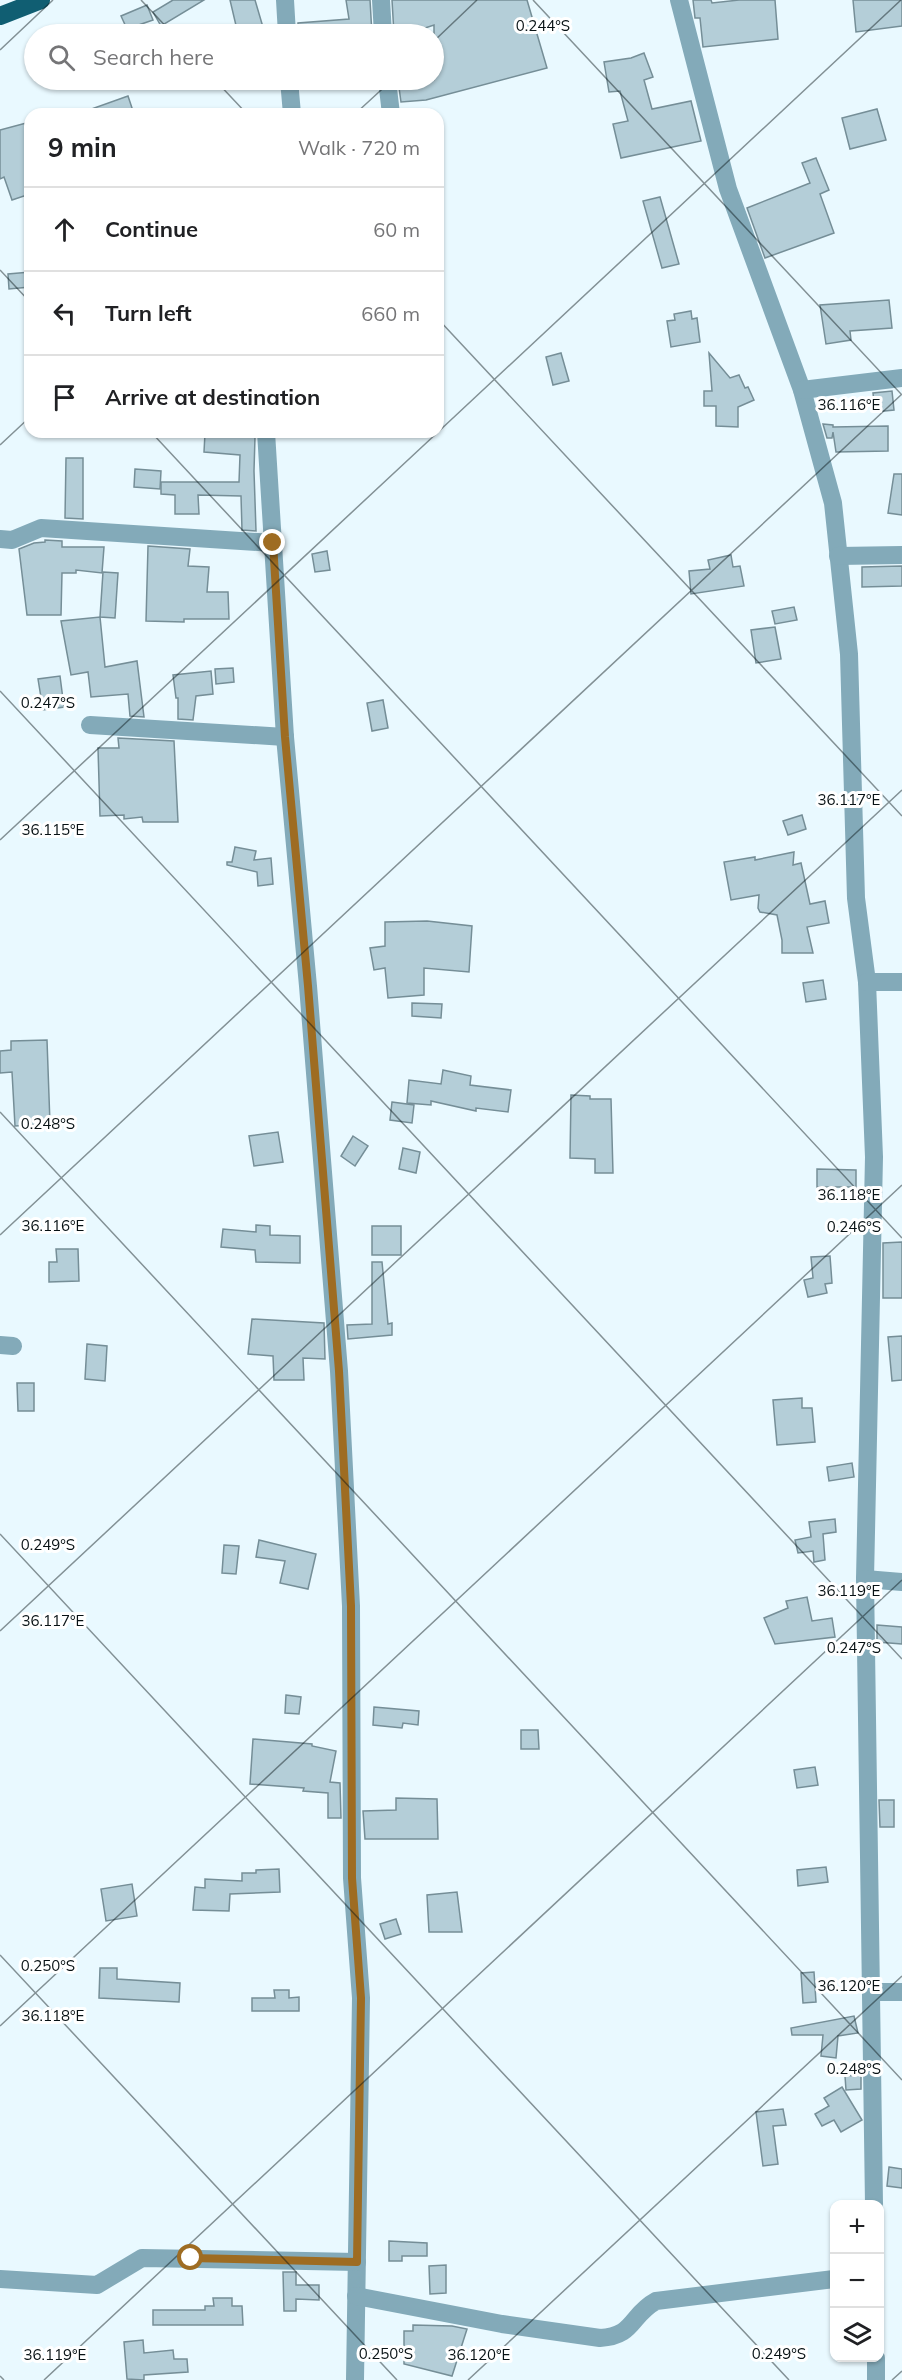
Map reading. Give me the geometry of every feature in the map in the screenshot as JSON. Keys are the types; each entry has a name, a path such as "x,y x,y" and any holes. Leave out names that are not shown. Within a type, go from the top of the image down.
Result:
{"highway":[{"path":"0,16 41,0"}],"street":[{"path":"285,0 286,24"},
{"path":"381,0 382,24"},
{"path":"679,0 728,189 802,390 833,503 849,654 856,898 867,982 874,1157 865,1579 874,2200"},
{"path":"290,90 291,108"},
{"path":"388,90 390,108"},
{"path":"802,390 902,378"},
{"path":"266,438 285,737 339,1371 351,1606 352,1878 361,1998 355,2380"},
{"path":"0,539 12,540 40,528 273,543"},
{"path":"838,556 902,555"},
{"path":"90,725 285,737"},
{"path":"867,982 902,982"},
{"path":"865,1579 902,1582"},
{"path":"871,1992 902,1992"},
{"path":"0,2279 97,2285 142,2258 357,2262"},
{"path":"356,2296 502,2324 600,2338 614,2337 625,2332 644,2307 656,2301 830,2279"},
{"path":"876,2362 876,2380"}],"building":[{"path":"173,0 204,0 164,24 160,24 153,12"},
{"path":"230,0 255,0 262,24 236,24"},
{"path":"346,0 370,0 371,24 298,24 298,23 349,19"},
{"path":"392,0 527,0 547,68 426,100 401,102 399,90 444,90 444,24 393,24"},
{"path":"693,0 711,0 712,3 775,0 778,39 703,47 700,18 695,18"},
{"path":"853,0 902,0 902,26 856,32"},
{"path":"147,5 153,20 141,24 125,24 121,16"},
{"path":"644,53 653,77 644,80 652,109 691,101 701,141 621,158 613,124 628,121 620,91 609,92 604,62 631,58"},
{"path":"128,96 132,108 94,108"},
{"path":"877,109 886,140 850,149 842,118"},
{"path":"24,124 24,196 12,200 4,177 0,179 0,130"},
{"path":"816,158 829,190 820,194 834,233 765,258 747,208 810,183 802,163"},
{"path":"660,197 679,264 662,268 643,201"},
{"path":"24,273 24,288 9,289 8,274"},
{"path":"889,300 892,328 850,331 851,340 826,344 820,305"},
{"path":"691,311 692,319 697,318 700,342 671,347 667,321 675,320 674,314"},
{"path":"561,353 569,381 553,385 546,357"},
{"path":"709,353 730,378 739,375 754,400 738,407 738,427 716,426 716,406 704,406 704,391 712,391"},
{"path":"892,391 894,410 875,412 873,393"},
{"path":"823,424 833,425 833,427 888,426 888,451 836,452 833,432 832,438 827,438"},
{"path":"205,438 255,438 256,531 242,530 241,496 198,495 199,514 175,514 175,495 161,494 161,482 239,482 240,455 204,452"},
{"path":"66,458 83,458 83,519 65,518"},
{"path":"135,469 161,471 160,489 134,487"},
{"path":"894,474 902,474 902,515 888,513"},
{"path":"45,540 62,541 62,547 104,547 102,573 76,570 76,573 62,573 61,615 27,615 19,549 34,543 45,542"},
{"path":"148,546 190,549 188,566 209,567 207,592 228,592 229,619 184,619 184,622 146,621"},
{"path":"327,551 330,570 315,572 312,554"},
{"path":"731,555 733,567 740,566 744,586 691,594 689,571 710,569 708,560"},
{"path":"902,566 902,586 862,587 862,567"},
{"path":"103,572 118,573 115,618 100,617"},
{"path":"794,607 797,620 775,624 772,611"},
{"path":"100,617 105,667 137,661 144,717 130,716 128,694 91,697 88,672 71,675 61,621"},
{"path":"775,627 781,659 756,663 751,630"},
{"path":"233,668 234,682 216,684 215,669"},
{"path":"211,671 213,694 196,696 193,720 178,719 178,698 176,698 173,675"},
{"path":"60,676 64,707 43,710 38,679"},
{"path":"383,700 388,728 372,731 367,703"},
{"path":"118,738 174,741 178,822 143,822 142,817 124,819 124,815 100,816 98,748 119,748"},
{"path":"802,815 806,829 788,835 783,821"},
{"path":"235,847 256,851 254,860 271,858 273,884 258,886 257,872 227,865 227,862 232,862"},
{"path":"794,852 793,865 801,863 810,904 825,901 829,923 807,927 813,953 782,953 777,915 760,912 759,895 731,900 724,862 755,857 755,860"},
{"path":"427,921 472,926 469,972 424,968 424,995 388,998 385,968 374,970 370,948 385,946 385,922"},
{"path":"823,980 826,999 806,1002 803,983"},
{"path":"412,1003 442,1004 441,1018 412,1016"},
{"path":"47,1040 50,1124 15,1126 12,1072 0,1073 0,1051 11,1050 11,1041"},
{"path":"443,1070 471,1076 470,1085 511,1090 508,1112 476,1108 476,1111 431,1101 431,1105 407,1103 409,1080 441,1084"},
{"path":"571,1095 590,1096 590,1099 611,1099 613,1173 595,1173 595,1159 570,1158"},
{"path":"392,1102 414,1105 412,1123 390,1120"},
{"path":"278,1132 283,1162 254,1166 249,1136"},
{"path":"353,1136 368,1146 355,1166 341,1156"},
{"path":"403,1148 420,1152 416,1173 399,1169"},
{"path":"817,1169 856,1170 856,1187 817,1187"},
{"path":"256,1225 270,1226 270,1235 300,1236 300,1263 256,1262 255,1250 221,1247 223,1229 256,1232"},
{"path":"372,1226 401,1226 401,1255 372,1255"},
{"path":"902,1242 902,1298 883,1298 883,1243"},
{"path":"56,1249 78,1249 79,1281 49,1282 49,1262 57,1262"},
{"path":"830,1256 832,1283 825,1284 827,1293 808,1297 804,1280 813,1278 811,1257"},
{"path":"372,1262 382,1262 388,1324 392,1323 392,1335 348,1339 347,1325 372,1324"},
{"path":"252,1319 324,1323 325,1359 303,1358 304,1380 274,1380 273,1356 248,1354"},
{"path":"902,1336 902,1380 892,1381 888,1337"},
{"path":"87,1344 107,1346 105,1381 85,1379"},
{"path":"17,1383 34,1383 34,1411 18,1411"},
{"path":"802,1398 802,1408 812,1408 815,1442 777,1445 773,1400"},
{"path":"852,1463 854,1477 829,1481 827,1467"},
{"path":"835,1519 836,1532 823,1534 825,1560 814,1562 813,1551 798,1553 795,1540 811,1537 809,1522"},
{"path":"259,1540 316,1554 308,1589 280,1583 285,1561 256,1557"},
{"path":"224,1545 239,1546 236,1574 222,1573"},
{"path":"807,1597 812,1621 832,1618 835,1637 775,1644 764,1618 788,1608 786,1601"},
{"path":"877,1625 902,1627 902,1644 877,1642"},
{"path":"286,1695 301,1697 299,1714 285,1713"},
{"path":"374,1707 419,1711 418,1725 403,1723 402,1728 373,1725"},
{"path":"521,1730 538,1730 539,1749 521,1749"},
{"path":"253,1739 312,1744 312,1746 336,1751 330,1782 340,1783 341,1818 328,1818 328,1793 303,1791 304,1788 250,1784"},
{"path":"815,1767 818,1785 797,1788 794,1770"},
{"path":"396,1798 437,1799 438,1839 365,1839 363,1811 396,1810"},
{"path":"879,1800 894,1800 894,1827 880,1827"},
{"path":"826,1867 828,1882 798,1886 797,1870"},
{"path":"279,1869 280,1892 230,1894 229,1911 193,1910 195,1887 205,1888 205,1879 242,1881 242,1873"},
{"path":"132,1884 137,1916 106,1921 101,1889"},
{"path":"457,1892 462,1932 429,1932 427,1895"},
{"path":"396,1919 401,1934 385,1939 380,1924"},
{"path":"100,1968 117,1968 117,1979 180,1983 179,2002 99,1998"},
{"path":"814,1972 816,2002 803,2003 801,1973"},
{"path":"274,1990 289,1990 289,1998 299,1997 299,2011 252,2011 252,1998 275,1998"},
{"path":"854,2016 858,2033 838,2036 836,2058 821,2056 823,2035 792,2035 791,2028"},
{"path":"861,2075 861,2089 846,2090 845,2076"},
{"path":"842,2087 862,2120 841,2132 834,2120 822,2126 815,2114 829,2106 824,2098"},
{"path":"783,2109 786,2125 773,2126 778,2164 763,2166 756,2112"},
{"path":"889,2167 902,2169 902,2188 887,2186"},
{"path":"389,2241 427,2243 427,2256 402,2256 402,2261 389,2261"},
{"path":"446,2265 446,2293 430,2294 429,2266"},
{"path":"283,2272 296,2272 296,2285 319,2285 319,2300 296,2299 296,2311 284,2311"},
{"path":"213,2298 232,2298 232,2306 242,2306 243,2325 153,2325 153,2310 205,2310 205,2306 214,2306"},
{"path":"413,2325 452,2326 467,2329 452,2376 404,2364 404,2331 413,2331"},
{"path":"143,2340 144,2353 173,2350 174,2359 187,2359 188,2372 144,2375 144,2380 127,2379 124,2342"}],"route":[{"path":"191,2258 357,2262 361,1998 352,1878 351,1606 339,1371 285,737 273,543"}]}
